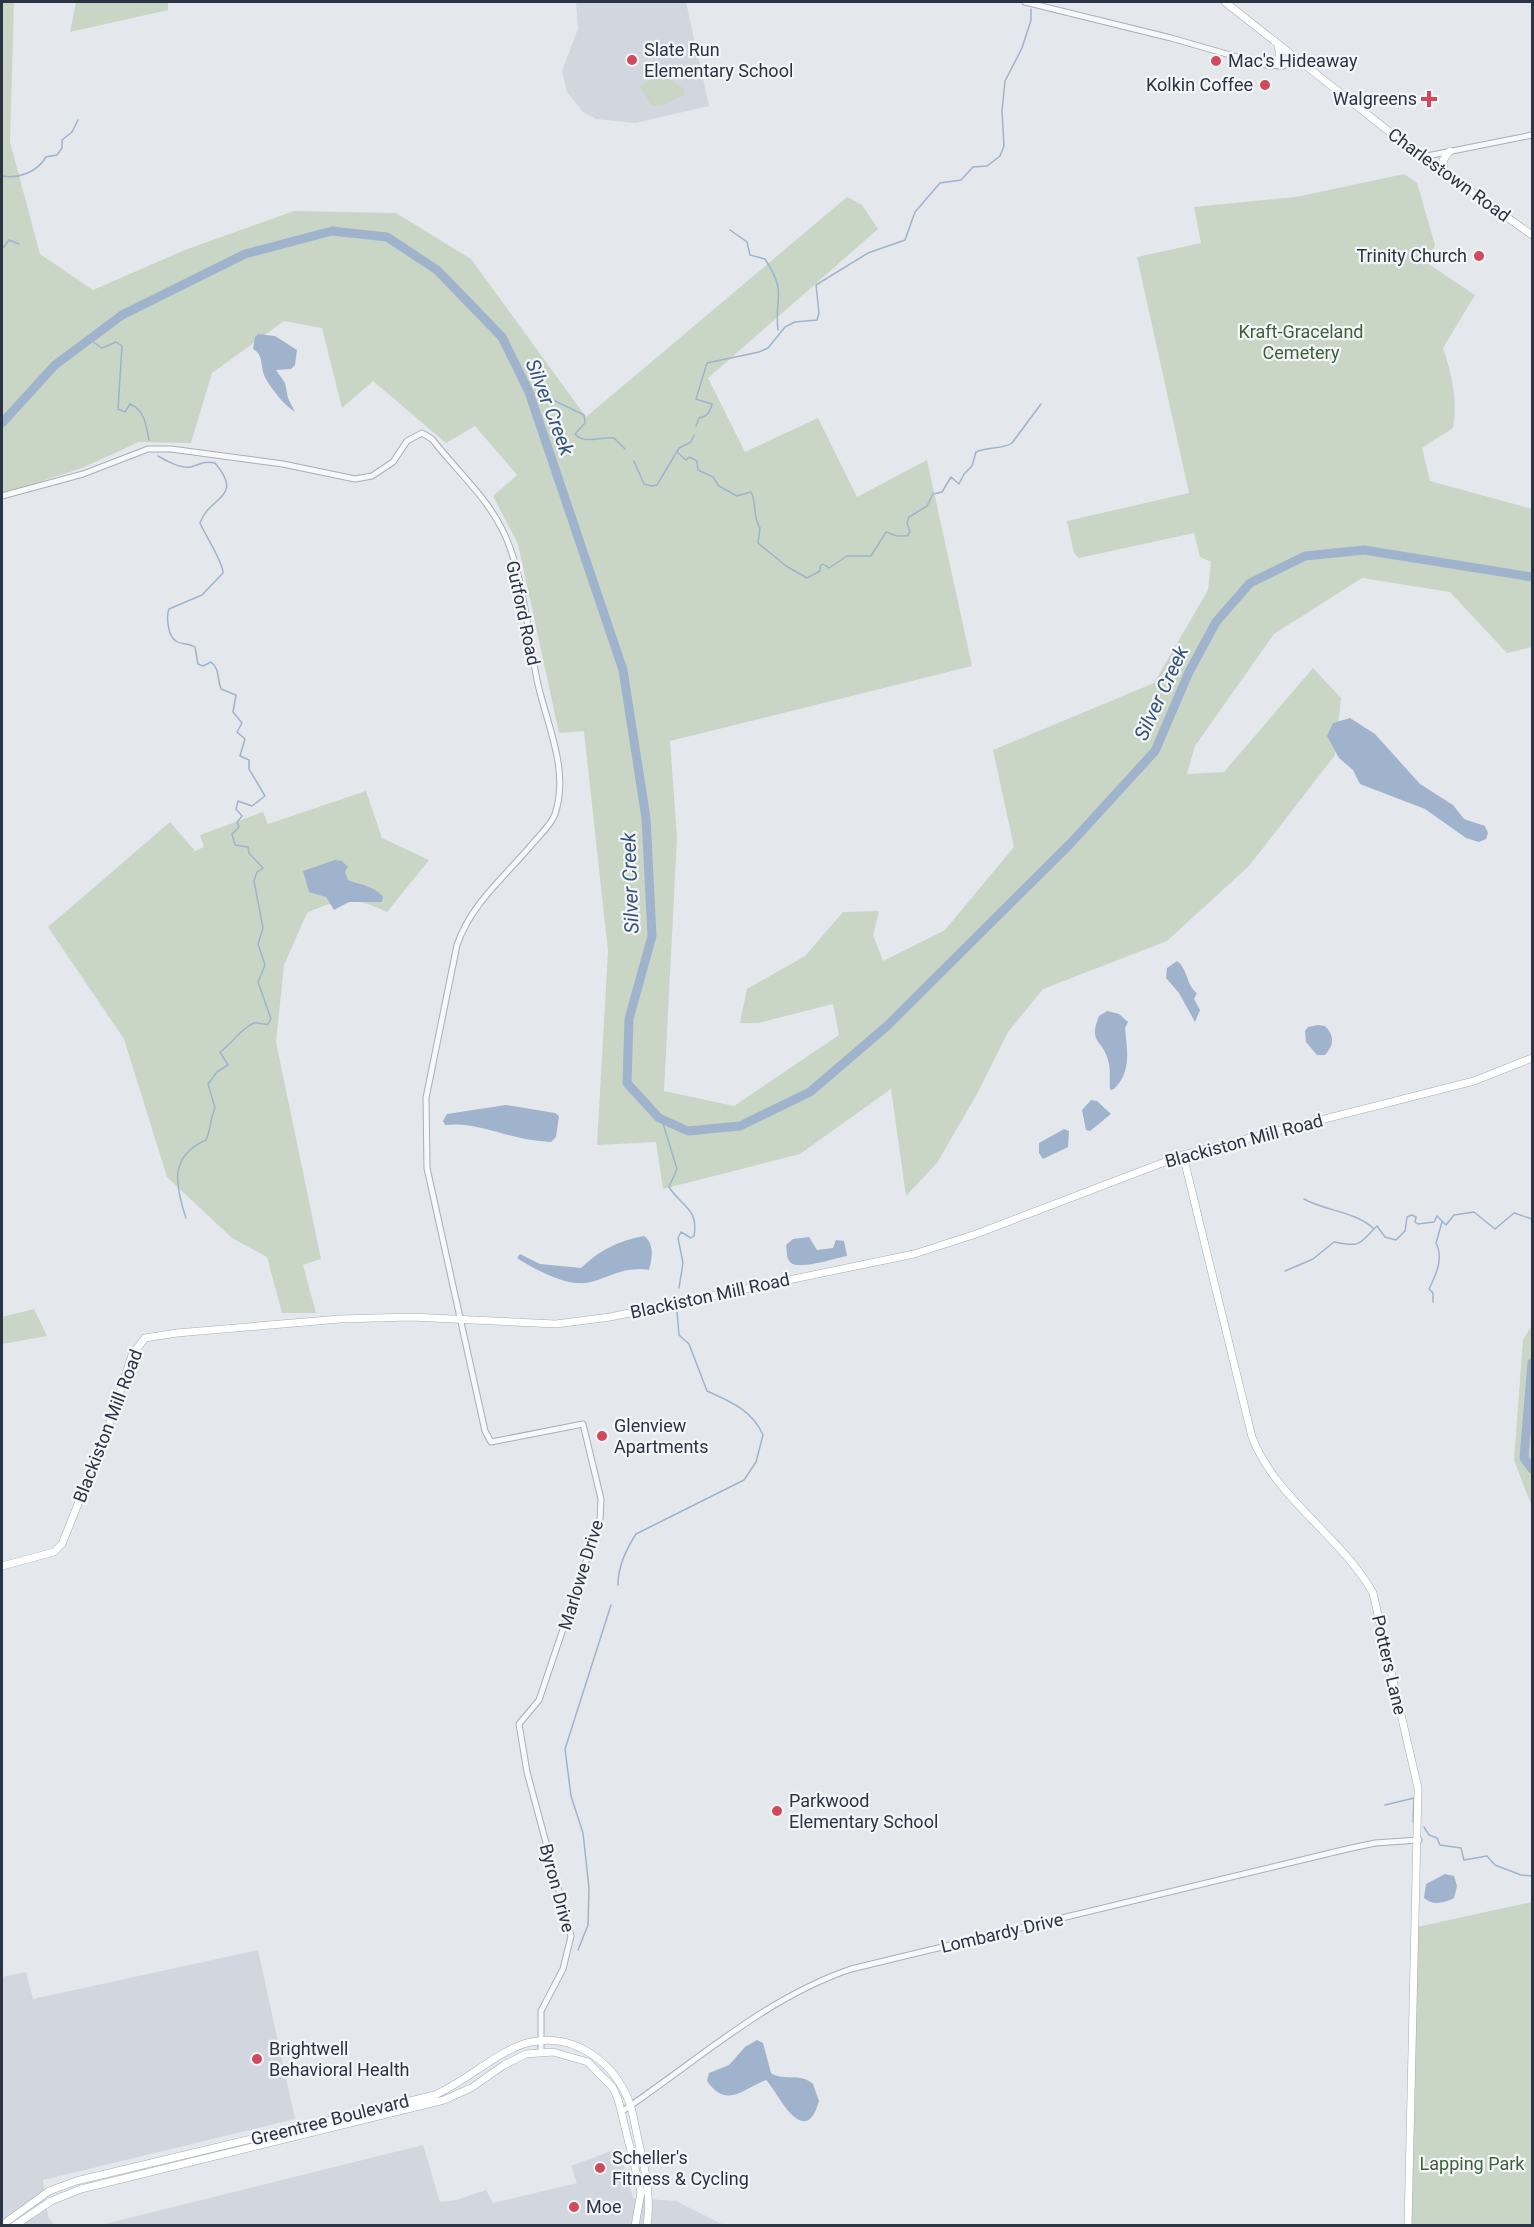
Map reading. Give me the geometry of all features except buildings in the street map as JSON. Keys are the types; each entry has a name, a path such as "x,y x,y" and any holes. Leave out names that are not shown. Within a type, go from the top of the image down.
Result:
{"main road":[{"name":"Charlestown Road","path":"1225,2 1421,157 1533,235"},
{"path":"1270,66 1280,57 1278,44"},
{"path":"1444,173 1443,160 1450,152"},
{"name":"Blackiston Mill Road","path":"2,1566 54,1552 62,1544 108,1429 132,1355 145,1338 177,1333 340,1319 461,1319 527,1324 580,1322 914,1254 976,1234 1183,1155 1463,1084 1533,1058"},
{"name":"Potters Lane","path":"1183,1155 1256,1448 1270,1472 1359,1569 1373,1593 1418,1788 1419,1840 1408,2226"},
{"name":"Greentree Boulevard","path":"2,2225 38,2198 76,2181 435,2095 454,2086 505,2052 522,2044 563,2041 599,2059 621,2084 631,2106 649,2191 647,2226"},
{"name":"Greentree Boulevard","path":"14,2226 51,2200 81,2189 444,2100 471,2088 512,2061 541,2052 570,2055 588,2062 613,2088 641,2192 635,2226"}],"street":[{"path":"1025,2 1180,40 1270,66 1283,66 1298,59"},
{"path":"1421,157 1533,135"},
{"name":"Gutford Road","path":"2,496 83,474 148,449 171,448 283,464 355,479 372,476 393,462 407,441 422,433 432,439 481,497 502,530 520,592 538,682 552,727 557,760 557,804 554,816 543,831 488,891 468,918 457,945 426,1098 427,1168 461,1319"},
{"name":"Marlowe Drive","path":"461,1319 485,1431 492,1442 583,1424 601,1499 600,1520 560,1644 539,1700 520,1720"},
{"name":"Byron Drive","path":"520,1720 520,1737 527,1772 557,1891 571,1936 563,1969 541,2011 541,2052"},
{"name":"Lombardy Drive","path":"621,2112 758,2016 823,1979 851,1969 1347,1849 1375,1843 1419,1840"},
{"path":"284,2132 286,2140"}],"shaded area":[{"name":"Slate Run Elementary School","path":"576,2 686,2 709,106 635,123 596,119 583,112 567,92 562,71 578,29"},
{"path":"258,1950 295,2119 43,2180 48,2217 54,2225 2,2225 2,1977 26,1972 33,1999"},
{"path":"423,2145 440,2202 456,2200 486,2190 493,2203 577,2183 571,2166 619,2148 633,2198 676,2201 724,2225 97,2226"}],"green space":[{"name":"Kraft-Graceland Cemetery","path":"2,2 14,2 10,142 40,254 93,290 185,250 294,211 396,213 471,259 586,417 847,197 862,205 878,229 708,378 745,452 818,418 857,497 927,460 972,666 670,741 677,838 664,1091 734,1106 839,1035 833,1004 758,1023 740,1023 747,989 805,956 843,912 879,911 873,935 883,961 945,930 1014,847 993,750 1154,683 1208,590 1211,562 1200,557 1194,533 1079,558 1074,553 1067,521 1189,493 1137,257 1201,243 1194,207 1296,197 1404,174 1417,183 1435,245 1427,263 1475,295 1443,348 1453,388 1454,418 1453,428 1422,448 1430,481 1532,509 1532,647 1507,653 1450,592 1362,578 1274,634 1195,746 1187,774 1224,772 1313,668 1341,698 1335,755 1249,866 1167,941 1043,989 1008,1032 977,1094 937,1163 906,1196 891,1089 800,1154 663,1189 656,1142 597,1145 608,951 584,731 559,733 518,544 493,496 517,475 475,426 446,443 373,381 342,408 322,328 284,321 212,373 191,443 139,442 82,468 2,494"},
{"path":"76,2 168,2 168,10 70,32"},
{"path":"670,70 671,80 684,89 684,95 662,106 651,105 639,86"},
{"path":"366,791 382,838 429,860 387,912 365,903 347,901 329,904 307,913 284,965 276,1042 321,1259 303,1265 316,1313 282,1313 267,1257 232,1238 167,1177 124,1039 48,927 170,822 195,851 204,847 200,835 263,812 268,824"},
{"path":"34,1309 47,1336 2,1344 2,1317"},
{"path":"1532,1325 1532,1507 1514,1460 1523,1340"},
{"name":"Lapping Park","path":"1532,1902 1532,2225 1410,2226 1417,1927"}],"water":[{"path":"258,334 275,336 297,350 295,365 291,369 276,370 285,383 288,398 295,412 279,397 264,375 261,358 253,349 255,337"},
{"path":"1350,718 1375,734 1420,784 1453,805 1464,819 1485,826 1488,833 1486,839 1479,842 1466,838 1425,809 1360,784 1353,770 1339,758 1327,736 1333,723"},
{"path":"335,860 342,861 348,867 345,872 348,880 374,889 383,896 382,902 349,902 334,910 326,897 309,892 303,871"},
{"path":"1177,961 1181,964 1193,990 1197,993 1194,999 1200,1010 1195,1022 1179,993 1166,978 1167,968"},
{"path":"1107,1011 1119,1014 1128,1022 1125,1028 1126,1068 1120,1082 1110,1090 1109,1063 1095,1036 1099,1016"},
{"path":"1325,1026 1332,1037 1332,1044 1325,1055 1317,1055 1306,1042 1305,1031 1308,1027"},
{"path":"1091,1100 1097,1101 1111,1114 1090,1131 1086,1130 1082,1110"},
{"path":"506,1105 555,1113 559,1116 556,1137 551,1142 534,1140 473,1126 445,1125 443,1121 447,1114"},
{"path":"1064,1129 1069,1131 1068,1147 1043,1159 1039,1153 1039,1143"},
{"path":"644,1236 651,1247 652,1257 649,1270 625,1271 591,1282 562,1280 517,1258 520,1254 540,1264 581,1268 610,1247"},
{"path":"809,1237 817,1250 833,1248 836,1240 844,1241 847,1256 802,1265 791,1263 787,1257 786,1245 793,1239"},
{"path":"1445,1874 1454,1876 1457,1886 1454,1898 1439,1903 1424,1898 1426,1884"},
{"path":"757,2040 763,2043 771,2073 781,2077 803,2078 813,2084 819,2101 813,2116 806,2121 790,2113 766,2080 729,2096 714,2090 707,2081 709,2073 729,2065 745,2047"}],"waterway":[{"path":"696,426 699,418 709,412 712,404 696,399 707,363 759,352 768,348 785,327 795,322 817,320 819,313 816,285 868,253 905,240 915,212 940,183 961,180 973,167 987,166 1000,156 1004,146 1002,111 1005,81 1022,48 1031,20 1031,9"},
{"path":"2,176 27,173 38,167 46,157 57,155 62,148 62,140 72,132 78,120"},
{"path":"730,230 747,242 750,255 765,259 772,271 779,295 778,330"},
{"name":"Silver Creek","path":"2,423 55,365 122,315 245,254 332,231 387,237 437,270 502,337 529,392 623,670 646,818 652,936 629,1019 627,1083 659,1118 688,1131 740,1126 810,1092 887,1026 1070,844 1155,751 1189,672 1216,622 1250,583 1305,556 1364,550 1532,577"},
{"path":"2,249 9,240 19,244"},
{"path":"89,339 102,348 116,342 122,346 118,409 125,412 130,404 139,410 144,419 149,440"},
{"path":"529,392 545,396 584,415 585,423 575,434 579,437 588,440 614,438 625,449"},
{"path":"677,452 686,460 689,457 697,461 698,470 713,477 719,486 737,496 751,492 760,528 758,543 786,566 807,578 820,571 820,566 823,564 829,568 847,556 871,556 886,532 897,536 907,536 910,532 907,523 909,517 927,506 933,494 942,492 951,477 959,484 964,474 972,466 976,452 1012,443 1041,404"},
{"path":"634,461 644,484 657,485 679,448 691,442 694,435"},
{"path":"158,456 183,467 215,463 227,483 222,496 204,514 200,523 223,573 202,595 169,609 168,626 173,639 195,647 198,664 203,666 211,662 214,665 221,689 236,695 233,712 242,723 237,732 245,739 240,756 249,760 249,769 265,796 252,806 238,801 236,809 242,816 237,822 239,827 232,834 235,845 248,847 249,853 263,868 257,872 254,881 263,928 258,944 265,965 258,982 271,1019 268,1024 249,1025 220,1052 228,1065 217,1072 208,1084 215,1108 208,1136 206,1140 186,1154 178,1173 179,1194 186,1218"},
{"path":"662,1120 677,1169 669,1187 692,1214 695,1227 694,1236 691,1238 681,1232 678,1238 683,1263 679,1288"},
{"path":"1304,1199 1357,1218 1373,1228"},
{"path":"1285,1271 1313,1259 1334,1242 1360,1243 1377,1226 1385,1237 1396,1240 1405,1231 1407,1217 1412,1215 1416,1217 1415,1222 1418,1224 1434,1222 1437,1216 1446,1225 1454,1215 1474,1212 1495,1229 1514,1213 1532,1219"},
{"path":"1433,1302 1433,1293 1429,1289 1438,1266 1439,1255 1436,1243 1442,1222"},
{"path":"618,1585 623,1558 636,1534 744,1480 756,1462 763,1435 747,1413 707,1391 689,1344 679,1335 677,1312"},
{"name":"Silver Creek","path":"1532,1363 1524,1458 1532,1469"},
{"path":"578,1950 588,1925 589,1888 583,1833 571,1796 565,1749 611,1605"},
{"path":"1385,1805 1414,1798 1413,1822"},
{"path":"1424,1827 1429,1835 1437,1838 1440,1845 1461,1848 1464,1860 1487,1856 1495,1865 1521,1875 1532,1876"}],"place":[{"name":"Slate Run Elementary School","path":"632,60"},
{"name":"Mac's Hideaway","path":"1216,61"},
{"name":"Kolkin Coffee","path":"1265,85"},
{"name":"Walgreens","path":"1429,99"},
{"name":"Trinity Church","path":"1479,256"},
{"name":"Glenview Apartments","path":"602,1436"},
{"name":"Parkwood Elementary School","path":"777,1811"},
{"name":"Brightwell Behavioral Health","path":"257,2059"},
{"name":"Scheller's Fitness & Cycling","path":"600,2168"},
{"name":"Moe","path":"574,2207"}]}
